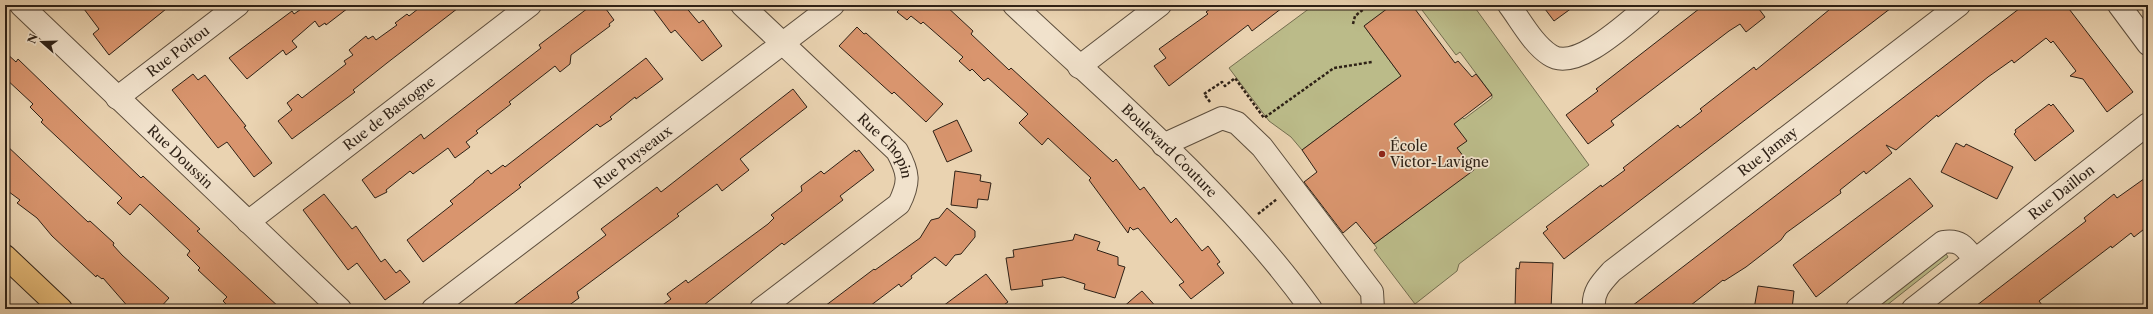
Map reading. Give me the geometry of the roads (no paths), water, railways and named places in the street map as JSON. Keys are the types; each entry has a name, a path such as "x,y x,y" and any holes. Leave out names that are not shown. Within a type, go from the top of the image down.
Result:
{"main road":[{"path":"7,261 61,309"}],"street":[{"name":"Rue Doussin","path":"21,5 340,309"},
{"name":"Rue Poitou","path":"117,98 238,5"},
{"name":"Rue de Bastogne","path":"248,222 530,5"},
{"name":"Rue Chopin","path":"742,5 897,151 906,168 907,188 899,204 761,309"},
{"name":"Rue Puyseaux","path":"432,309 833,5"},
{"name":"Boulevard Couture","path":"1014,5 1163,145 1214,196 1265,251 1311,309"},
{"path":"1080,67 1160,5"},
{"path":"1509,5 1542,48 1551,56 1563,60 1576,58 1588,52 1649,5"},
{"name":"Rue Jamay","path":"1594,309 1593,299 1600,284 1612,271 1959,5"},
{"path":"2119,5 2148,44"},
{"path":"1163,145 1222,118 1237,123 1262,147 1372,292 1373,309"},
{"name":"Rue Daillon","path":"1913,309 2148,124"},
{"path":"1857,309 1943,242 1956,242 1963,245 1974,260"}],"place":[{"name":"École Victor-Lavigne","path":"1382,154"}]}
